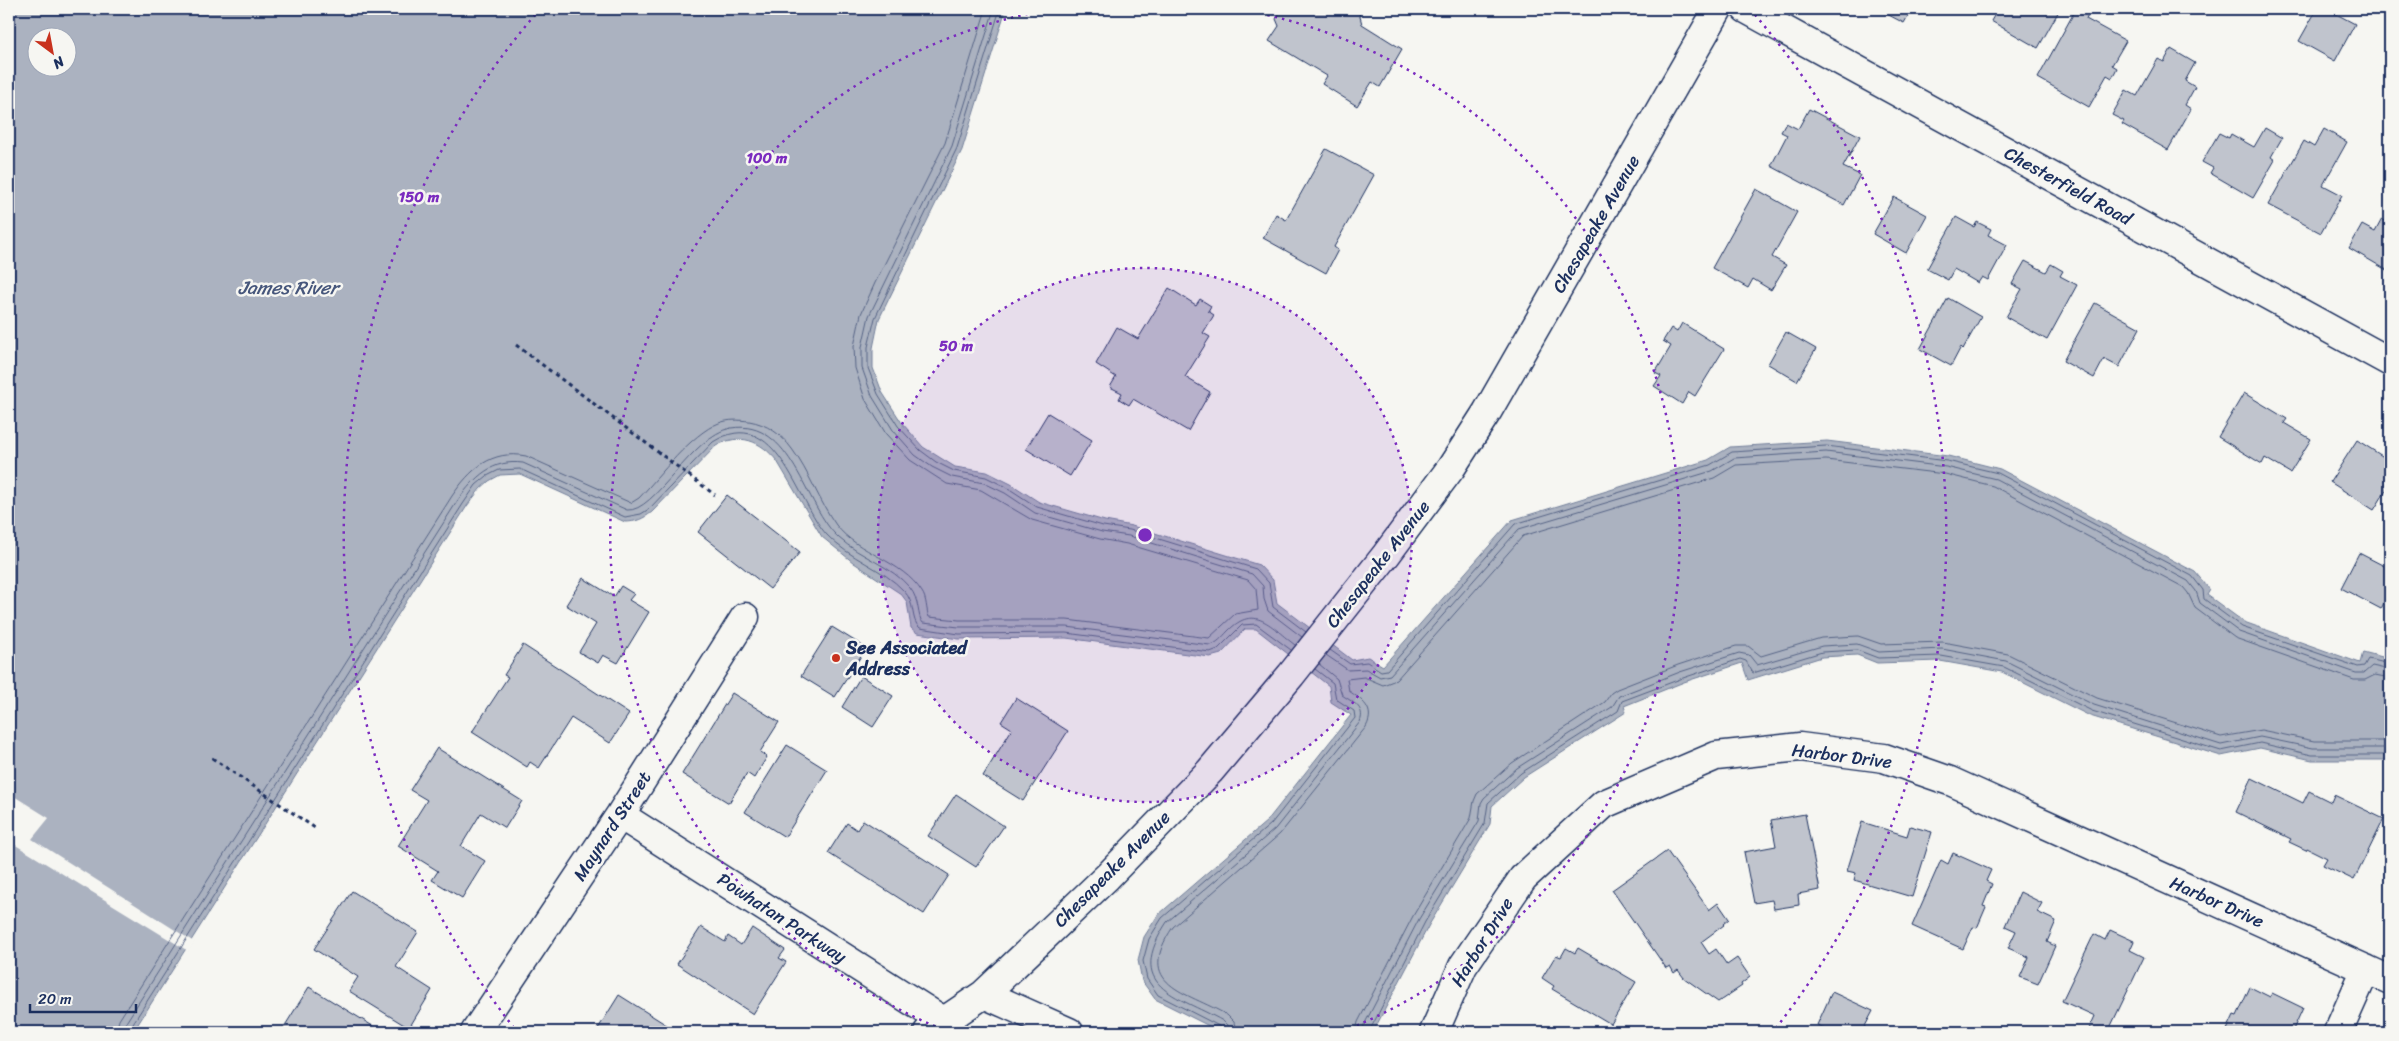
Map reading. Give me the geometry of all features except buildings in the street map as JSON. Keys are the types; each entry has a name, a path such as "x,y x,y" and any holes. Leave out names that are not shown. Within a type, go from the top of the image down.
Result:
{"street":[{"name":"Chesapeake Avenue","path":"936,1027 984,994 1106,877 1210,771 1330,626 1439,484 1487,412 1718,9"},
{"name":"Chesterfield Road","path":"1746,9 2390,362"},
{"name":"Maynard Street","path":"475,1032 620,815 745,617"},
{"name":"Harbor Drive","path":"1434,1032 1463,966 1523,878 1604,804 1716,756 1800,747 1884,758 1950,781 2390,980"},
{"name":"Powhatan Parkway","path":"620,815 936,1027"},
{"path":"2338,1032 2366,969"},
{"path":"984,994 1069,1032"}],"path":[{"path":"516,345 715,495"},
{"path":"212,758 315,828"}],"water":[{"name":"James River","path":"9,9 1006,9 962,150 879,319 873,348 873,368 882,392 902,423 923,447 955,467 987,472 1011,484 1039,502 1105,521 1132,526 1259,565 1273,580 1277,603 1352,660 1368,657 1383,666 1512,520 1708,460 1730,447 1827,441 1948,456 2000,469 2195,572 2210,590 2207,595 2244,622 2360,663 2363,652 2390,659 2390,760 2312,760 2260,748 2221,756 2090,716 2002,672 1940,661 1877,663 1857,655 1822,657 1748,680 1742,663 1684,682 1624,706 1626,712 1524,777 1492,806 1490,824 1429,925 1373,1032 1221,1032 1155,999 1142,981 1138,960 1144,937 1158,915 1267,821 1351,715 1331,702 1329,686 1256,629 1245,629 1221,654 1210,657 1066,638 959,639 917,633 911,628 907,602 901,594 854,563 822,537 777,461 764,448 742,439 725,442 716,446 652,512 633,521 625,522 520,474 500,475 480,489 467,506 133,1032 9,1032"}],"pier":[{"path":"9,793 49,818 32,839 194,942 188,951 9,841"}],"place":[{"name":"See Associated Address","path":"836,658"}]}
